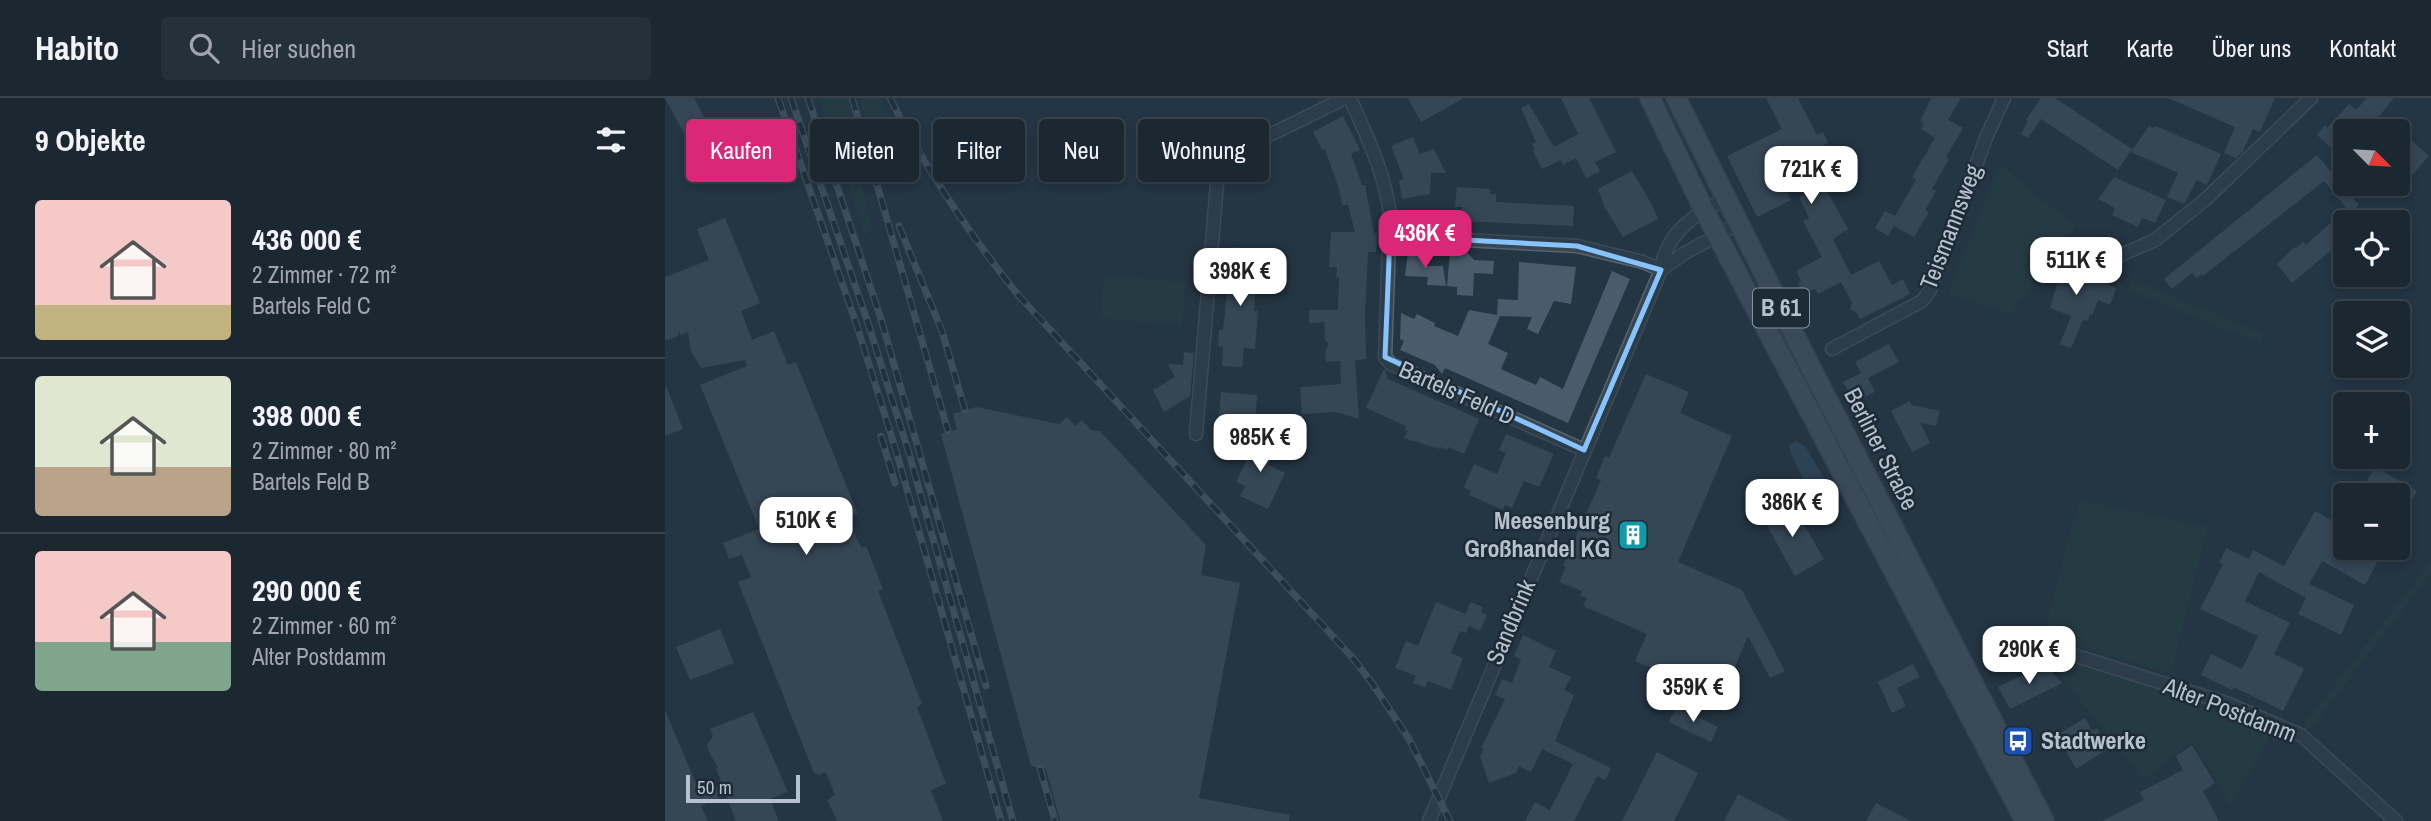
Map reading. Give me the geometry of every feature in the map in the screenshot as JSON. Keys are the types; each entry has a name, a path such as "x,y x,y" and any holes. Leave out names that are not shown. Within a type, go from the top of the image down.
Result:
{"main road":[{"name":"Berliner Straße","path":"1650,98 1704,209 2025,821"},
{"name":"Berliner Straße","path":"1676,98 2045,821"}],"street":[{"name":"Bartels Feld D","path":"1348,98 1380,167 1388,196 1385,357 1391,364 1584,450"},
{"path":"1196,433 1219,160 1348,98"},
{"name":"Teismannsweg","path":"1832,349 1922,301 1929,292 1986,138 2004,98"},
{"path":"2121,255 2155,240 2206,199 2311,98"},
{"name":"Sandbrink","path":"1429,821 1661,270 1663,254 1674,234 1704,209 1726,199"},
{"path":"1389,236 1577,246 1643,262 1661,270 1738,223"},
{"name":"Alter Postdamm","path":"2038,644 2226,703 2301,735 2396,821"}],"highlighted area":[{"path":"1390,236 1577,246 1661,270 1584,450 1385,357"}],"green space":[{"path":"819,98 847,98 854,119 826,119"},
{"path":"859,98 881,98 891,119 865,119"},
{"path":"2000,164 2076,227 2011,314 1948,294"},
{"path":"847,182 862,182 872,230 865,236"},
{"path":"1104,275 1186,282 1182,325 1100,318"},
{"path":"2131,279 2264,334 2261,344 2127,289"},
{"path":"2079,500 2208,527 2171,674 2043,636"},
{"path":"2431,561 2431,573 2310,730 2304,724"},
{"path":"2043,654 2166,692 2272,732 2231,806 2192,741 2143,780"}],"water":[{"path":"1795,441 1805,446 1832,491 1818,502 1809,492 1790,451 1789,446"}],"building":[{"path":"665,98 694,98 705,119 686,119 686,138"},
{"path":"1408,98 1464,98 1421,122"},
{"path":"1561,98 1589,98 1616,152 1595,162 1600,171 1586,178 1576,158 1563,165 1561,160 1542,169 1533,151 1535,150 1532,144 1536,142 1521,108 1529,104 1554,147 1578,134"},
{"path":"1766,98 1798,98 1817,135 1823,132 1828,143 1823,146 1838,177 1823,184 1848,229 1833,239 1851,275 1879,261 1892,285 1903,279 1910,294 1860,319 1856,312 1850,310 1852,303 1841,282 1818,294 1815,289 1803,293 1796,271 1822,257 1803,221 1809,218 1799,197 1813,190 1796,156 1773,167 1791,200 1757,217 1727,156 1782,129"},
{"path":"1931,98 1961,98 1948,120 1963,128 1946,157 1949,159 1932,189 1936,191 1925,210 1929,212 1914,237 1894,226 1888,236 1875,228 1885,211 1895,216 1916,180 1912,177 1935,138 1921,129 1924,124 1920,121"},
{"path":"2041,98 2055,98 2132,149 2118,170 2041,119 2028,138 2021,134 2028,121 2026,120"},
{"path":"2168,98 2275,98 2260,132 2253,129 2243,151 2236,158 2224,153 2235,127"},
{"path":"2367,98 2394,98 2377,119 2335,119 2349,104 2356,110"},
{"path":"1343,116 1360,150 1351,154 1362,185 1365,185 1374,233 1377,233 1376,252 1368,252 1366,359 1355,360 1359,419 1336,412 1302,414 1300,387 1341,384 1340,361 1326,362 1325,351 1329,344 1325,340 1324,322 1309,323 1309,310 1338,310 1337,267 1329,267 1331,232 1355,232 1348,205 1342,205 1325,149 1322,150 1313,132"},
{"path":"2333,121 2333,149 2317,135 2325,125 2327,128"},
{"path":"2149,126 2156,126 2221,154 2207,185 2197,180 2184,204 2167,197 2178,173 2131,152"},
{"path":"1413,137 1420,154 1434,149 1446,173 1431,173 1430,194 1402,199 1399,180 1404,179 1391,146"},
{"path":"2410,141 2429,156 2410,177"},
{"path":"2317,155 2333,174 2333,192 2324,181 2203,276 2202,274 2197,278 2192,273 2172,289 2164,279"},
{"path":"1632,171 1658,219 1623,237 1604,206 1598,189"},
{"path":"2114,177 2166,200 2155,223 2142,218 2138,227 2112,215 2115,208 2098,199"},
{"path":"1457,187 1490,189 1490,194 1496,194 1496,202 1574,206 1573,226 1461,221 1462,207 1455,207"},
{"path":"2337,196 2351,196 2359,205 2348,210"},
{"path":"725,218 760,303 741,311 752,340 774,331 788,365 796,362 858,514 848,517 862,548 866,546 883,589 878,591 922,704 917,707 946,784 931,790 943,821 837,821 827,800 835,795 826,772 819,775 814,773 738,582 751,577 742,555 729,559 723,543 759,529 700,385 747,366 745,360 701,368 691,351 688,332 680,335 679,331 678,336 665,341 665,277 709,260 697,229"},
{"path":"2333,221 2333,249 2292,283 2277,264 2294,247 2303,242 2306,245"},
{"path":"1232,247 1258,249 1254,311 1258,311 1255,349 1244,348 1242,367 1222,366 1223,347 1218,346 1219,330 1223,330"},
{"path":"1465,250 1474,260 1494,261 1493,274 1474,273 1473,296 1457,295 1457,287 1447,286 1450,252 1461,253"},
{"path":"1408,253 1428,254 1427,266 1443,266 1446,286 1427,285 1428,277 1405,276"},
{"path":"2055,259 2116,288 2110,305 2098,300 2092,315 2090,314 2087,321 2083,320 2071,348 2060,344 2071,316 2050,308 2058,281 2043,275"},
{"path":"1519,262 1576,267 1571,304 1554,301 1538,334 1527,329 1532,317 1500,316 1488,344 1508,353 1501,369 1536,385 1540,377 1563,389 1612,271 1630,279 1568,423 1445,368 1442,374 1435,365 1400,350 1404,341 1400,339 1401,313 1414,319 1417,314 1435,323 1434,326 1458,336 1469,310 1497,315 1498,299 1518,300"},
{"path":"1889,344 1899,362 1868,378 1875,392 1854,402 1843,382 1861,373 1855,362"},
{"path":"1184,352 1194,353 1190,396 1164,412 1153,390 1175,377 1168,364 1183,365"},
{"path":"1384,369 1388,379 1479,419 1464,454 1448,447 1447,450 1440,447 1439,449 1404,438 1408,431 1404,429 1406,426 1366,408"},
{"name":"Meesenburg Großhandel KG","path":"1646,374 1689,392 1680,413 1732,436 1678,562 1742,590 1785,671 1770,678 1748,636 1722,698 1635,661 1647,634 1583,606 1587,598 1580,596 1582,591 1559,582 1566,567 1563,566 1601,480 1596,478 1605,456 1609,458"},
{"path":"665,387 683,429 665,436"},
{"path":"1221,392 1257,395 1255,427 1218,424"},
{"path":"1910,401 1911,405 1940,411 1936,426 1920,423 1930,443 1912,452 1891,411"},
{"path":"976,407 1059,424 1067,417 1075,426 1082,420 1091,430 1100,431 1206,545 1201,575 1240,583 1199,798 1290,815 1289,821 1060,821 1046,769 1031,766 941,434 957,429 953,414"},
{"path":"1254,434 1277,445 1268,465 1285,473 1268,509 1240,496 1245,486 1236,482 1253,447 1249,446"},
{"path":"1506,434 1554,454 1539,487 1524,481 1512,508 1505,505 1503,510 1469,495 1471,491 1464,487 1474,464 1497,474 1506,453 1499,450"},
{"path":"2374,469 2378,469 2403,483 2366,483"},
{"path":"2410,487 2417,491 2410,503"},
{"path":"1785,502 1799,526 1803,523 1824,559 1795,576 1761,515"},
{"path":"2315,511 2333,521 2333,560 2379,560 2365,585 2322,561 2309,584 2354,605 2341,635 2298,614 2306,598 2259,572 2245,601 2290,623 2274,654 2304,669 2283,711 2234,687 2232,690 2201,675 2211,654 2242,669 2258,636 2200,609 2223,564 2219,563 2226,548 2249,559 2253,550 2284,566"},
{"path":"1436,602 1466,614 1470,602 1483,607 1481,612 1487,615 1480,631 1469,626 1466,633 1460,631 1451,653 1463,658 1451,690 1428,681 1425,687 1413,683 1416,676 1395,668 1406,641 1418,646"},
{"path":"720,629 734,663 690,680 676,647"},
{"path":"1523,635 1556,651 1549,667 1571,677 1564,690 1574,695 1555,741 1611,768 1605,780 1597,776 1574,821 1525,821 1535,802 1550,810 1573,764 1542,749 1531,772 1519,766 1516,773 1489,783 1480,756 1484,749 1481,748 1505,699 1495,695 1502,679 1512,683 1521,659 1514,656"},
{"path":"1913,664 1920,677 1897,688 1906,706 1892,713 1878,682"},
{"path":"2046,664 2062,683 2010,709 1998,687"},
{"path":"1676,707 1718,727 1711,742 1669,722"},
{"path":"665,710 700,793 722,784 716,768 718,767 707,745 713,736 710,729 753,712 788,792 770,799 779,821 736,821 726,795 701,806 708,821 665,821"},
{"path":"2085,718 2092,731 2097,728 2108,749 2076,769 2057,735"},
{"path":"2192,745 2215,783 2203,791 2219,821 2102,821 2144,800 2140,792 2183,770 2176,756"},
{"path":"1657,752 1698,773 1674,821 1622,821"},
{"path":"1738,794 1791,821 1724,821"},
{"path":"1876,803 1911,821 1866,821"}],"railway":[{"path":"778,98 857,326 897,454 1001,821"},
{"path":"791,98 868,323 908,450 1013,821"},
{"path":"808,98 881,319 986,686"},
{"path":"852,98 948,431"},
{"path":"890,98 949,201 1019,296 1352,657 1409,739 1450,821"},
{"path":"899,226 942,331 965,410"},
{"path":"881,436 895,483"},
{"path":"1040,768 1055,821"}],"place":[{"name":"Meesenburg Großhandel KG","path":"1633,535"},
{"name":"Stadtwerke","path":"2018,741"}]}
